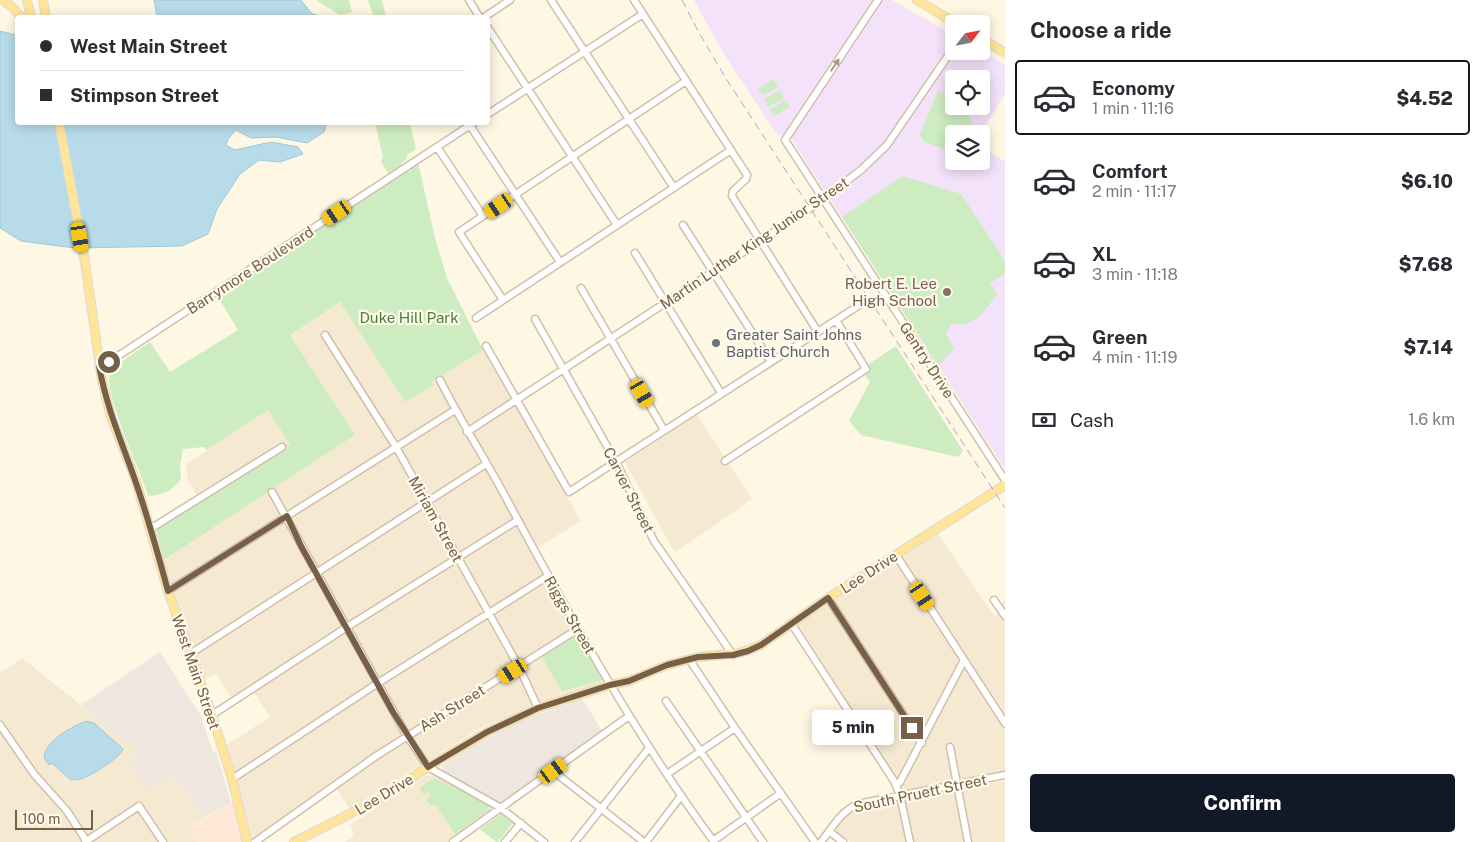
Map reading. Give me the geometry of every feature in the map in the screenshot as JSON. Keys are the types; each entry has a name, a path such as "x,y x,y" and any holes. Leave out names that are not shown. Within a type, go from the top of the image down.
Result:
{"main road":[{"path":"3,0 12,6 20,15"},
{"path":"917,0 945,17"},
{"path":"28,3 44,2 46,15"},
{"path":"990,43 1005,52"},
{"name":"West Main Street","path":"60,125 84,256 99,366 111,417 136,481 168,591 212,715 232,779 248,842"},
{"name":"Lee Drive","path":"294,842 380,798 487,732 538,708 610,685 629,681 667,665 689,659 733,655 761,645 828,598 1005,485"}],"street":[{"path":"469,0 480,15"},
{"path":"487,15 510,0"},
{"path":"551,0 674,188"},
{"path":"634,0 747,175 746,179 733,190 732,196 818,332"},
{"name":"Gentry Drive","path":"878,0 785,140 1005,480"},
{"path":"490,113 643,14"},
{"path":"490,31 617,225"},
{"name":"Martin Luther King Junior Street","path":"467,432 760,242 823,200 862,170 887,145 945,60"},
{"path":"503,300 459,232 686,81"},
{"name":"Barrymore Boulevard","path":"99,366 118,356 468,125"},
{"path":"472,125 515,195 560,262"},
{"path":"437,147 483,216"},
{"path":"476,318 731,150"},
{"path":"683,225 771,362"},
{"path":"635,253 721,393"},
{"path":"581,288 664,430"},
{"path":"486,346 568,492 858,306"},
{"name":"Carver Street","path":"535,319 616,462 654,540 733,655"},
{"path":"725,461 866,369 836,320"},
{"name":"Miriam Street","path":"325,335 396,447 519,667 538,708"},
{"name":"Riggs Street","path":"440,380 467,432 610,685 666,774 713,842"},
{"path":"168,591 455,410"},
{"path":"150,529 282,446"},
{"path":"190,654 486,464"},
{"path":"272,492 287,516 316,573 407,736 428,767 501,808 544,842"},
{"path":"212,715 347,627 518,520"},
{"path":"896,554 1005,722"},
{"path":"232,779 378,683 548,576"},
{"path":"828,598 922,743"},
{"path":"994,600 1005,616"},
{"path":"791,623 896,786 900,795 910,842"},
{"name":"Ash Street","path":"255,842 360,766 578,629"},
{"path":"689,659 815,842"},
{"path":"896,786 922,743 964,660"},
{"path":"666,701 763,842"},
{"path":"453,842 629,716"},
{"path":"0,724 34,774 67,812 86,842 140,806 164,842"},
{"path":"666,774 735,728"},
{"path":"950,747 968,842"},
{"path":"575,842 649,748"},
{"path":"553,771 645,842 681,796"},
{"name":"South Pruett Street","path":"821,842 844,812 858,804 1005,775"},
{"path":"713,842 781,792"},
{"path":"505,842 521,823"},
{"path":"829,831 843,842"}],"shaded area":[{"name":"Robert E. Lee High School","path":"694,0 892,0 945,31 945,60 990,60 990,56 1005,65 1005,93 986,125 945,125 945,170 990,170 990,153 1005,162 1005,469 792,140 776,133 722,51"},
{"path":"340,302 405,402 433,386 431,382 483,350 581,521 532,551 606,681 540,702 479,729 350,809 332,782 252,840 226,745 270,717 250,687 232,699 216,673 203,681 163,561 354,435 290,335"},
{"path":"268,410 291,444 200,501 188,480 186,464"},
{"path":"697,415 752,499 676,552 672,548 625,462"},
{"path":"938,534 995,617 1005,599 1005,772 905,791 798,624"},
{"path":"160,652 201,716 213,753 216,751 231,803 204,818 177,778 170,777 149,791 129,760 140,753 81,705"},
{"path":"22,658 141,753 149,791 171,776 177,778 204,818 190,828 197,842 0,842 0,673"},
{"path":"582,699 603,732 500,805 442,769 443,765 470,748 520,721"},
{"path":"434,775 462,787 490,805 489,813 448,842 345,842 354,836 350,825 425,776"},
{"path":"1005,781 1005,842 850,842 835,830 851,811"},
{"path":"234,803 243,842 197,842 190,828"}],"green space":[{"path":"316,0 349,0 352,12 340,15"},
{"path":"368,0 382,0 386,15 373,15"},
{"path":"774,79 778,87 762,96 758,89"},
{"path":"780,90 784,98 768,107 764,99"},
{"path":"938,91 945,94 945,115 970,116 972,125 945,125 945,149 924,142 920,135"},
{"path":"786,100 790,107 774,116 770,109"},
{"path":"375,125 410,125 416,149 407,155 407,159 401,163 401,166 390,173 388,173 381,162 383,157"},
{"name":"Duke Hill Park","path":"418,162 435,238 447,278 483,350 432,382 433,386 405,402 340,302 290,335 355,435 164,560 156,529 290,444 268,410 207,450 204,447 183,449 180,466 181,479 167,492 148,496 112,399 109,370 150,342 170,372 238,330 216,294 406,170 408,172 411,171 409,168"},
{"path":"903,176 961,194 1005,261 1005,274 990,283 997,294 979,317 967,323 951,324 946,334 954,349 938,366 842,217"},
{"path":"896,346 963,451 958,457 861,435 849,421 870,382 865,375 867,365"},
{"path":"576,635 579,636 604,680 562,691 542,657"},
{"path":"434,778 460,790 490,809 455,834 435,804 431,806 426,800 431,795 429,792 424,795 419,788"},
{"path":"501,814 513,823 496,842 480,829"}],"water":[{"path":"154,0 301,0 311,13 316,15 157,15"},
{"path":"0,31 15,35 15,125 326,125 324,132 307,143 276,137 251,138 236,130 228,139 226,145 235,150 271,142 298,147 303,154 280,162 259,160 240,174 217,209 208,234 182,246 75,248 21,241 0,228"},
{"path":"86,721 94,723 123,749 113,760 95,772 83,779 71,780 52,763 49,765 44,758 49,745 54,740"}],"railway":[{"path":"682,0 725,77 1005,508"}],"place":[{"name":"Robert E. Lee High School","path":"947,292"},
{"name":"Greater Saint Johns Baptist Church","path":"716,343"}],"route":[{"path":"109,362 99,366 104,390 118,437 136,481 168,591 287,516 301,546 393,712 428,767 487,732 538,708 610,685 629,681 667,665 698,657 733,655 748,651 761,645 828,598 912,728"}]}
